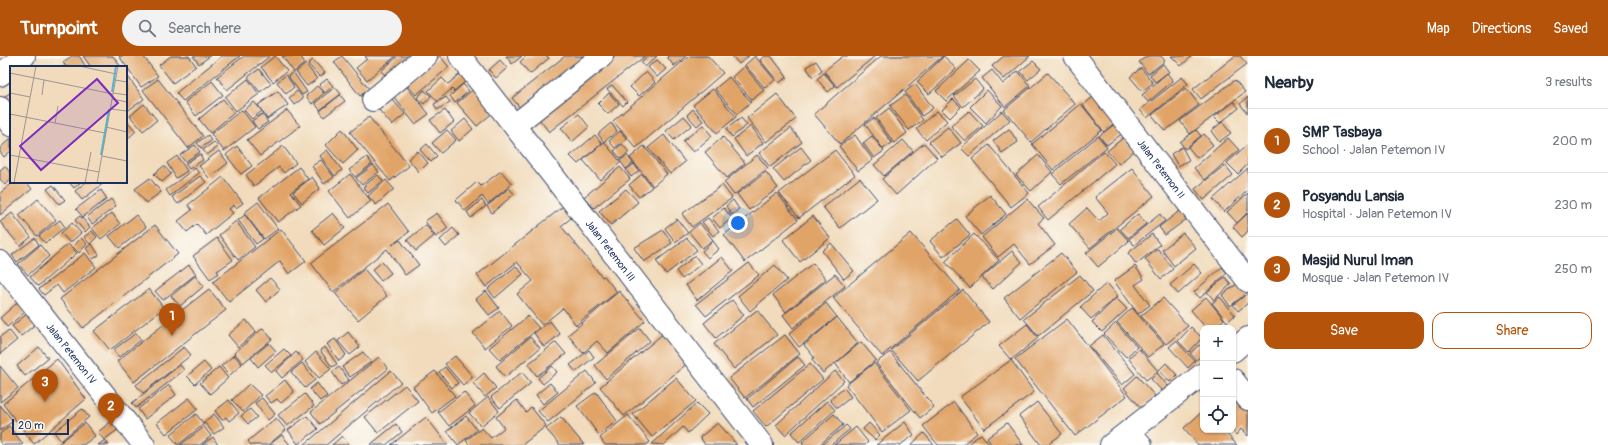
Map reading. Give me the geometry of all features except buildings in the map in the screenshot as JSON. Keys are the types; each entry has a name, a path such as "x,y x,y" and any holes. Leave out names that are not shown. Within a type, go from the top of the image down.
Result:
{"street":[{"path":"11,66 24,56"},
{"path":"373,100 426,56"},
{"name":"Jalan Petemon III","path":"460,56 762,445"},
{"path":"515,126 602,56"},
{"name":"Jalan Petemon II","path":"1075,56 1248,281"},
{"path":"0,75 10,67"},
{"path":"0,108 10,123"},
{"name":"Jalan Petemon IV","path":"0,262 144,445"},
{"path":"1236,348 1248,338"},
{"path":"1111,445 1135,438 1200,377"},
{"path":"1236,384 1248,399"}],"place":[{"name":"SMP Tasbaya","path":"172,336"},
{"name":"Masjid Nurul Iman","path":"45,402"},
{"name":"Posyandu Lansia","path":"111,426"}]}
